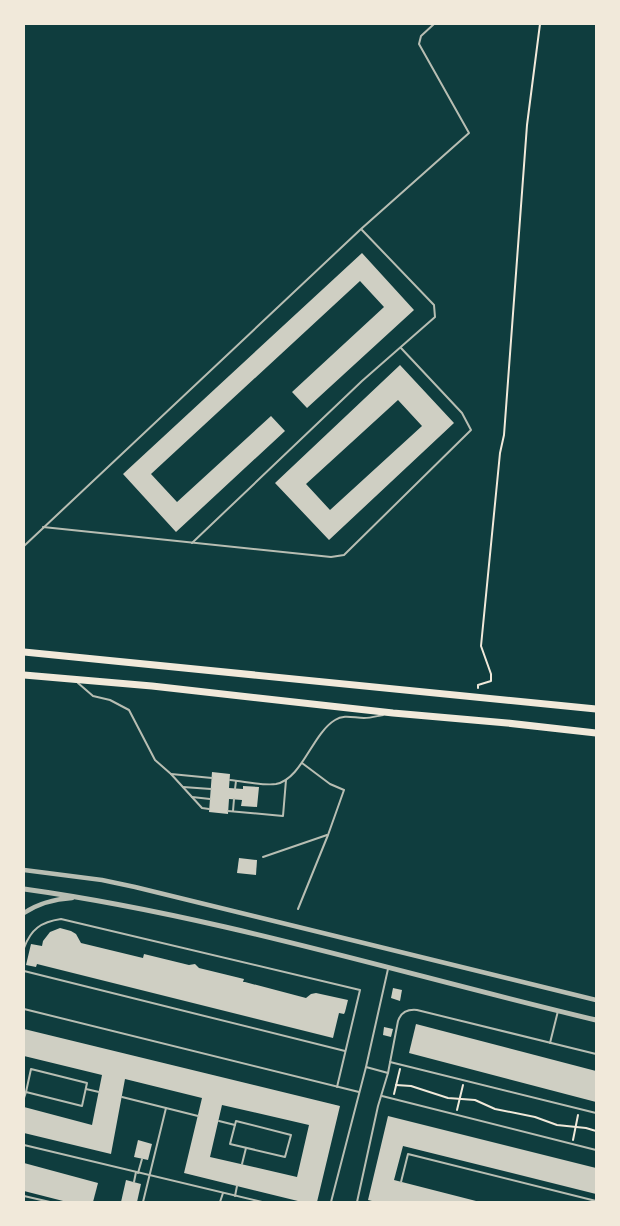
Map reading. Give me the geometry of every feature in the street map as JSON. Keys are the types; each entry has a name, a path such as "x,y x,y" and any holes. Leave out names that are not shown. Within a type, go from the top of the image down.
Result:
{"highway":[{"path":"24,652 596,710"},
{"path":"24,675 210,692 393,713 506,722 596,733"}],"street":[{"path":"24,870 102,880 143,889 596,1000"},
{"path":"24,889 83,898 219,926 596,1020"},
{"path":"24,913 34,906 56,899 83,898"}],"lane":[{"path":"24,546 361,230 469,132 419,44 420,36 434,24"},
{"path":"192,543 362,381 435,317 434,305 361,230"},
{"path":"43,528 331,557 344,555 471,430 462,413 401,348"},
{"path":"74,679 92,696 110,700 129,710 155,760 171,774 202,808 209,809"},
{"path":"230,780 275,784 286,780 301,763 320,734 336,719 348,716 365,718 393,713"},
{"path":"298,909 344,790 330,784 301,763"},
{"path":"171,774 212,778"},
{"path":"235,789 236,780"},
{"path":"228,810 283,816 286,780"},
{"path":"183,787 211,789"},
{"path":"192,797 210,798"},
{"path":"229,800 234,800 233,811"},
{"path":"263,857 328,835"},
{"path":"24,948 32,932 38,926 61,919 360,990 337,1086"},
{"path":"331,1202 366,1068 388,967"},
{"path":"24,971 345,1051"},
{"path":"24,1009 359,1092"},
{"path":"357,1202 378,1106 388,1073 398,1021 400,1015 405,1011 411,1009 596,1054"},
{"path":"550,1043 558,1011"},
{"path":"390,1062 596,1113"},
{"path":"366,1068 388,1073"},
{"path":"24,1098 31,1069 87,1083 82,1106 26,1092"},
{"path":"86,1089 99,1092"},
{"path":"382,1096 596,1150"},
{"path":"122,1097 198,1116"},
{"path":"143,1202 166,1108"},
{"path":"218,1121 235,1125"},
{"path":"236,1121 291,1135 285,1157 246,1148 230,1144 236,1121"},
{"path":"24,1145 262,1202"},
{"path":"242,1164 246,1148"},
{"path":"401,1182 408,1154 596,1201"},
{"path":"134,1182 142,1159"},
{"path":"235,1196 237,1186"},
{"path":"220,1202 222,1193"},
{"path":"24,1196 50,1202"}],"path":[{"path":"477,698 478,685 491,681 491,674 481,646 500,452 504,435 527,126 540,24"},
{"path":"393,1099 400,1065"},
{"path":"456,1115 464,1081"},
{"path":"396,1086 411,1086 448,1098 475,1100 496,1109 535,1117 557,1126 596,1131"},
{"path":"572,1144 580,1109"}],"building":[{"path":"362,253 414,310 307,408 292,392 384,307 360,281 151,474 177,502 271,416 285,431 176,532 123,474"},
{"path":"400,365 454,423 329,540 275,483","holes":["398,400 422,426 330,510 306,484"]},
{"path":"212,772 230,774 229,788 243,789 243,786 259,787 257,807 241,806 242,800 229,799 228,814 209,812"},
{"path":"239,858 257,860 256,875 237,873"},
{"path":"60,928 76,934 81,943 143,958 144,954 189,965 195,964 199,968 244,979 243,982 306,998 316,993 348,1000 345,1012 344,1014 339,1013 333,1038 37,964 36,967 26,965 31,944 42,946 43,941 50,932"},
{"path":"393,988 402,990 400,1001 391,998"},
{"path":"416,1024 596,1071 596,1102 409,1053"},
{"path":"384,1027 393,1029 391,1037 383,1035"},
{"path":"24,1029 340,1106 317,1202 302,1202 184,1173 202,1098 125,1079 111,1154 24,1133 24,1107 92,1125 102,1075 24,1056","holes":["222,1105 309,1125 297,1177 210,1157"]},
{"path":"388,1116 596,1168 596,1194 403,1146 394,1180 480,1202 376,1202 368,1200"},
{"path":"138,1140 152,1144 148,1160 134,1157"},
{"path":"24,1163 98,1183 93,1202 67,1202 24,1191"},
{"path":"126,1180 141,1184 137,1202 121,1202"}]}
